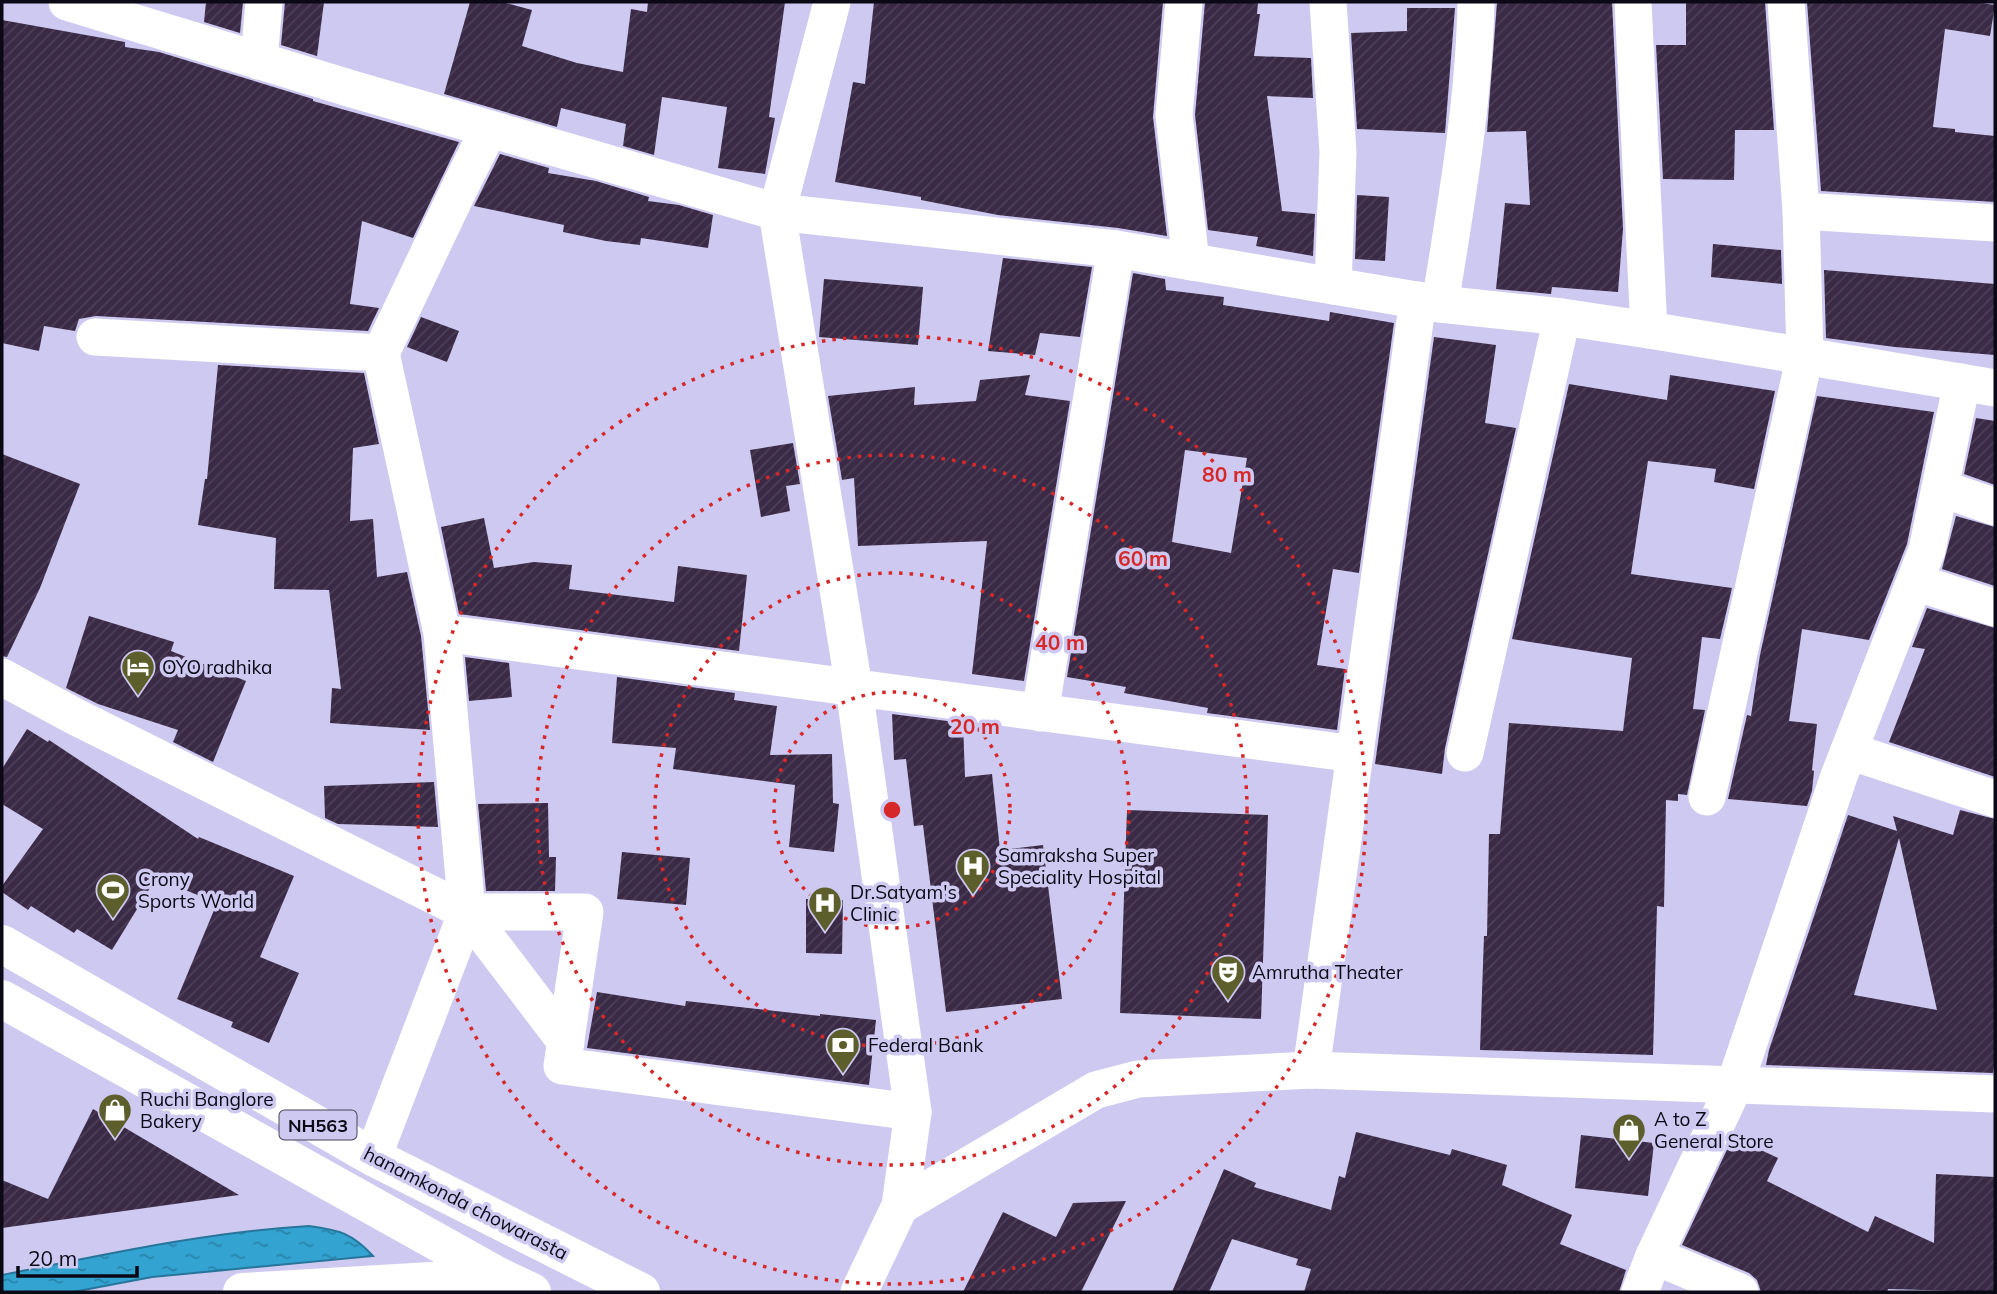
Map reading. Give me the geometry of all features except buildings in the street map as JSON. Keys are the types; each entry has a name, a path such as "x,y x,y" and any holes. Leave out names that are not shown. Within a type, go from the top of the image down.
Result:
{"main road":[{"name":"hanamkonda chowarasta","path":"2,944 373,1157 641,1292"},
{"name":"NH563","path":"2,999 516,1284"},
{"path":"242,1292 516,1284"}],"street":[{"path":"68,2 103,7 259,61 778,212 1116,249 1429,302 1649,330 1979,385 1940,488 1927,550 1849,751 1735,1084 1654,1256 1640,1292"},
{"path":"259,61 264,2"},
{"path":"832,2 778,212 854,688 913,1111 900,1206 859,1292"},
{"path":"1184,2 1174,115 1191,262"},
{"path":"1328,2 1338,152 1333,286"},
{"path":"1311,1070 1355,754 1429,302 1467,130 1475,50 1476,2"},
{"path":"1633,2 1649,330"},
{"path":"1707,797 1805,355 1801,211 1786,2"},
{"path":"373,1157 467,912 442,633 381,353 489,129"},
{"path":"1801,211 1995,223"},
{"path":"1040,712 1116,249"},
{"path":"1465,754 1562,317"},
{"path":"95,337 381,353"},
{"path":"1940,488 1995,508"},
{"path":"1915,582 1995,608"},
{"path":"442,633 1355,754"},
{"path":"2,677 74,716 467,912 566,1042"},
{"path":"1849,751 1995,799"},
{"path":"467,912 585,912 562,1066 913,1111"},
{"path":"900,1206 1096,1090 1138,1079 1311,1070 1995,1094"},
{"path":"1654,1256 1740,1292"}],"water":[{"path":"309,1226 344,1234 373,1256 152,1277 73,1292 2,1292 2,1275 193,1239"}],"place":[{"name":"OYO radhika","path":"138,697"},
{"name":"Samraksha Super Speciality Hospital","path":"973,896"},
{"name":"Crony Sports World","path":"113,920"},
{"name":"Dr.Satyam's Clinic","path":"825,933"},
{"name":"Amrutha Theater","path":"1228,1002"},
{"name":"Federal Bank","path":"843,1075"},
{"name":"Ruchi Banglore Bakery","path":"115,1140"},
{"name":"A to Z General Store","path":"1629,1160"}]}
